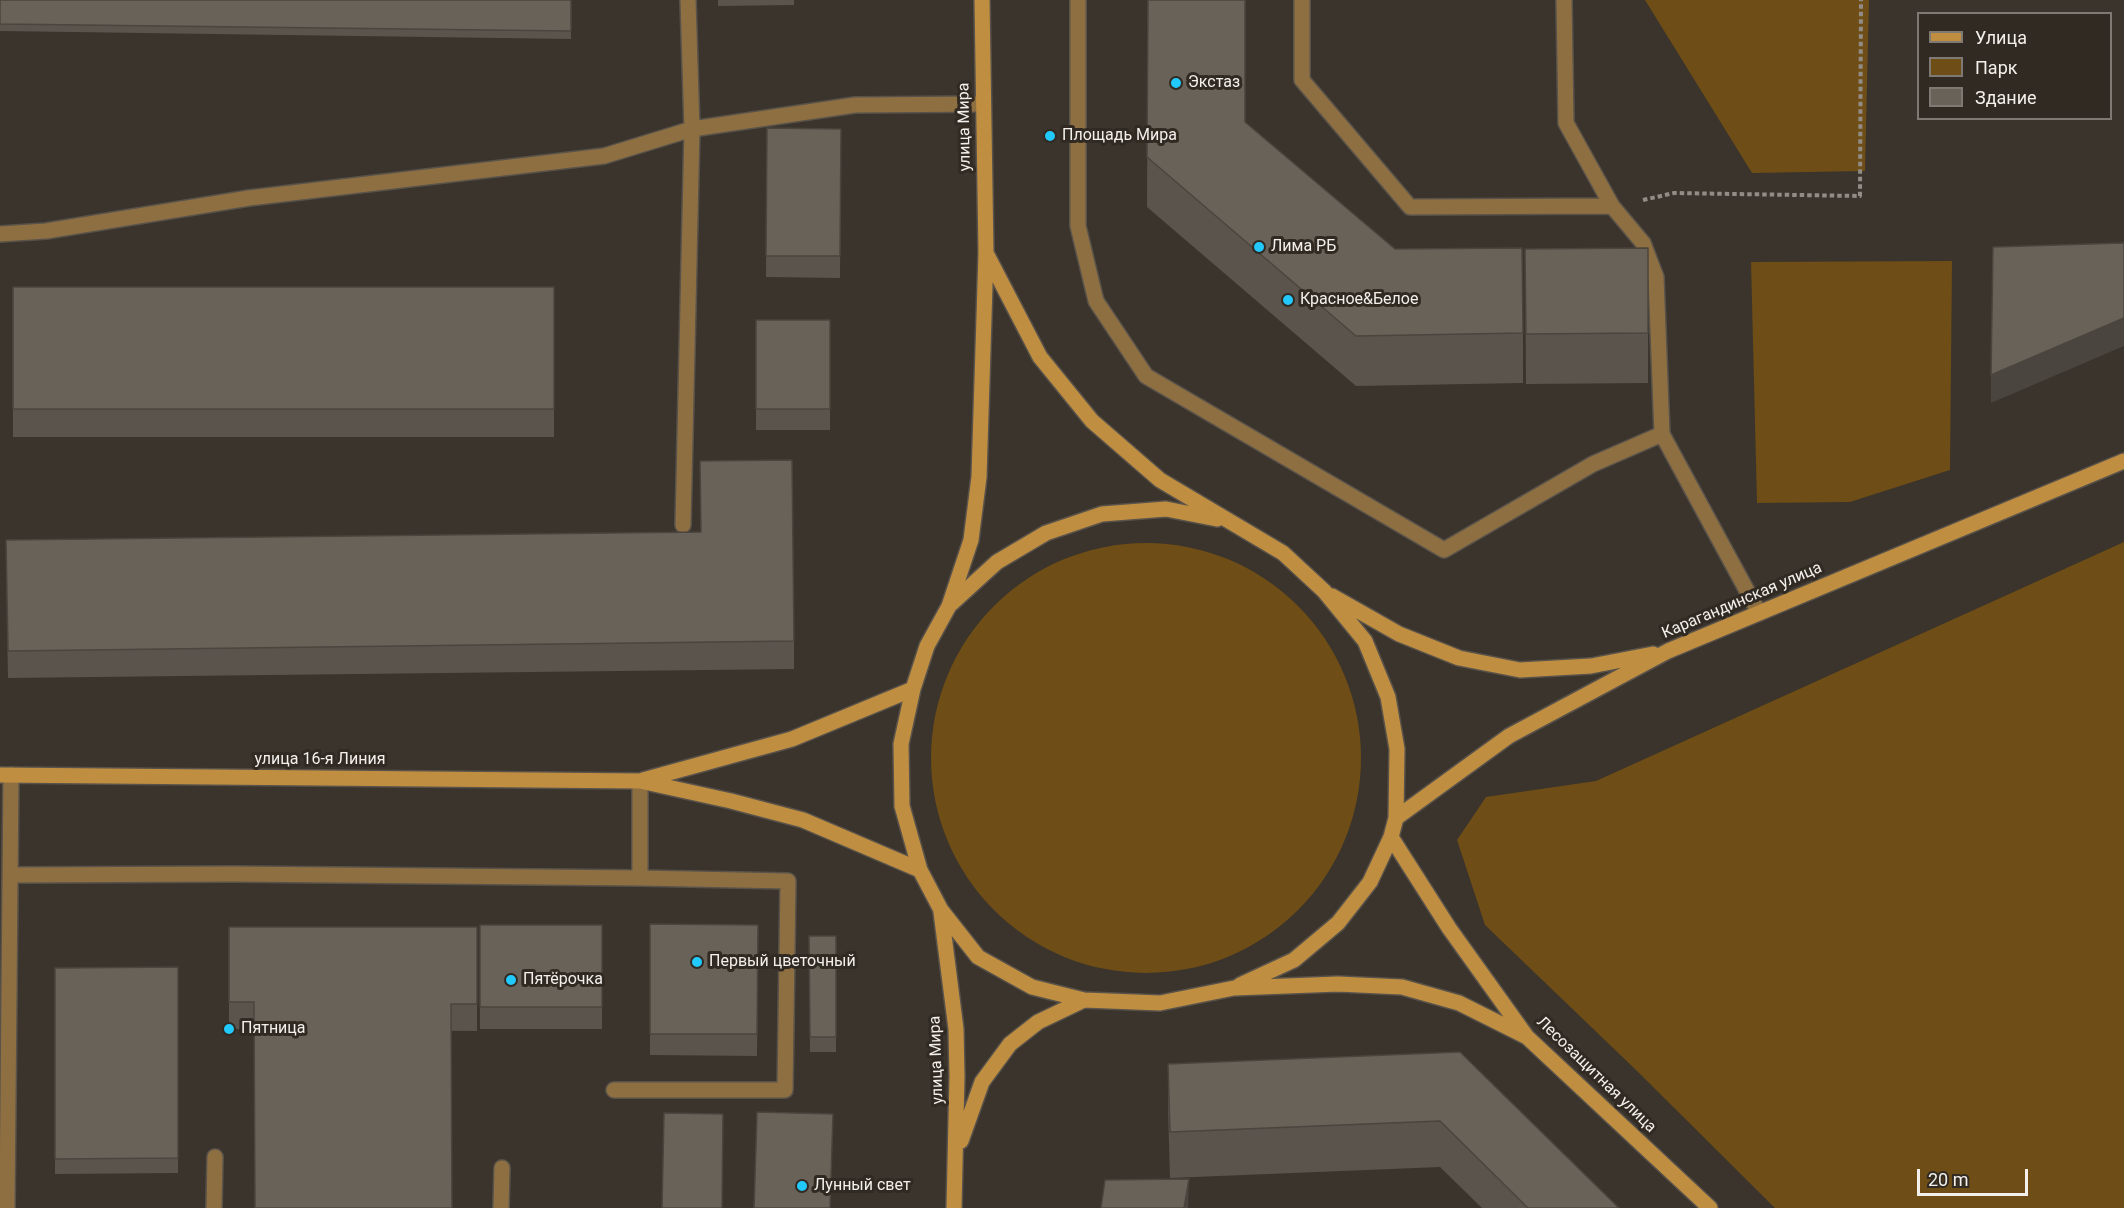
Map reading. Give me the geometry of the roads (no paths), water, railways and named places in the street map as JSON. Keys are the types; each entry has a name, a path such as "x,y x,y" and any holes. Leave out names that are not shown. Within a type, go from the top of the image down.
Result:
{"main road":[{"name":"улица Мира","path":"949,606 971,540 979,477 986,253 982,0"},
{"path":"986,253 1040,357 1092,421 1160,480 1283,553 1324,591 1365,641 1388,697 1398,749 1396,818 1391,837 1370,882 1338,923 1294,960 1234,988"},
{"name":"Карагандинская улица","path":"1396,818 1509,736 1668,651 2124,461"},
{"path":"1228,521 1166,509 1102,513 1046,533 997,562 949,606 927,646 913,689 901,744 902,806 920,870 941,910 978,957 1032,987 1084,1000 1160,1003 1234,988 1338,984 1402,987 1459,1003 1527,1037"},
{"path":"1324,591 1399,634 1459,658 1520,670 1591,666 1668,651"},
{"path":"640,781 792,739 913,689"},
{"name":"улица 16-я Линия","path":"5,775 640,781"},
{"path":"640,781 803,820 920,870"},
{"name":"Лесозащитная улица","path":"1391,837 1449,928 1527,1037 1710,1208"},
{"name":"улица Мира","path":"941,910 956,1029 957,1152 954,1208"},
{"path":"957,1152 982,1082 1010,1044 1038,1023 1084,1000"}],"lane":[{"path":"683,525 692,129 688,0"},
{"path":"1078,0 1078,226 1096,301 1146,376 1444,550 1593,464 1662,434"},
{"path":"1302,0 1302,80 1410,207 1612,206"},
{"path":"1564,0 1566,123 1612,206 1643,243 1656,277 1662,434 1759,613"},
{"path":"0,234 46,231 249,198 604,156 692,129 855,105 982,104"},
{"path":"5,775 10,875 7,1208"},
{"path":"640,781 640,878"},
{"path":"10,875 234,874 788,881 785,1090 614,1090"},
{"path":"214,1157 214,1208"},
{"path":"501,1208 502,1168"}],"place":[{"name":"Экстаз","path":"1176,83"},
{"name":"Площадь Мира","path":"1050,136"},
{"name":"Лима РБ","path":"1259,247"},
{"name":"Красное&Белое","path":"1288,300"},
{"name":"Первый цветочный","path":"697,962"},
{"name":"Пятёрочка","path":"511,980"},
{"name":"Пятница","path":"229,1029"},
{"name":"Лунный свет","path":"802,1186"}]}
